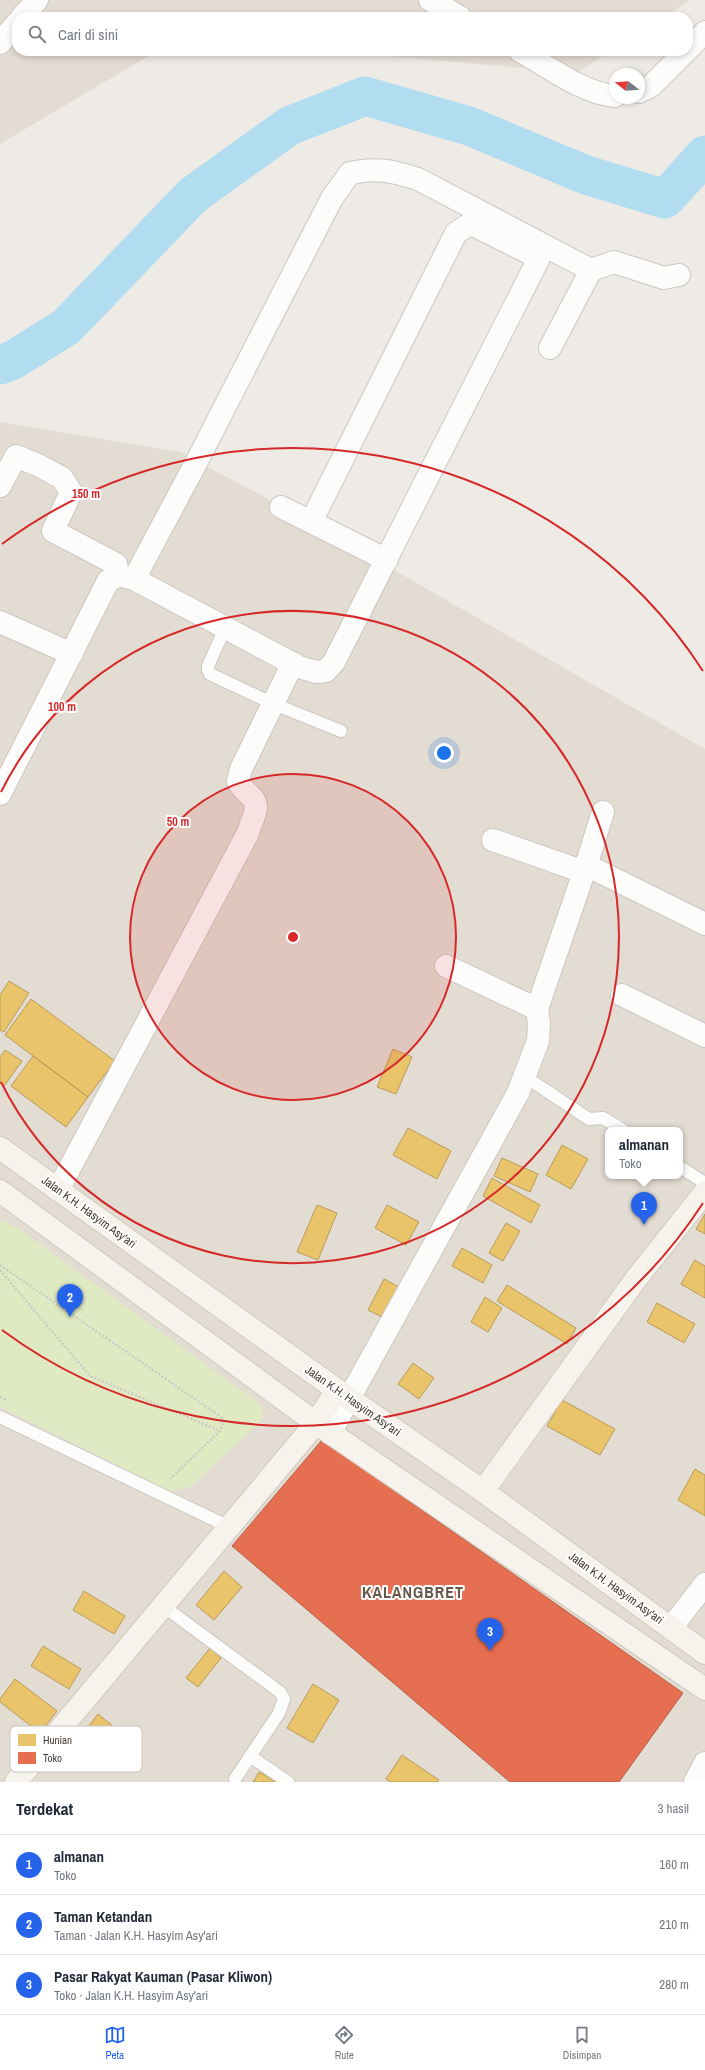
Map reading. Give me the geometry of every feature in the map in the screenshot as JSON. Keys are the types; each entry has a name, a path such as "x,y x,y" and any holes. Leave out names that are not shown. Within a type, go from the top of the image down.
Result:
{"main road":[{"name":"Jalan K.H. Hasyim Asy'ari","path":"0,1148 343,1394 483,1491 705,1653"},
{"path":"0,1192 323,1428 705,1689"},
{"path":"483,1491 636,1279 705,1192"},
{"path":"63,1726 229,1527 323,1428 343,1394"},
{"path":"16,1782 24,1772"}],"street":[{"path":"26,12 37,0"},
{"path":"430,0 451,12"},
{"path":"0,43 12,29"},
{"path":"693,44 705,32"},
{"path":"529,56 582,86 609,95"},
{"path":"645,89 651,86 681,56"},
{"path":"0,794 108,581 126,577 200,454 332,198 350,173 369,169 393,172 418,179 542,252"},
{"path":"311,522 456,233 468,225 473,225 591,270 614,262 664,278 679,275"},
{"path":"0,486 16,456 40,466 62,478 70,492 53,531 116,564 126,577 293,664 316,672 326,671 334,662 387,560 542,252"},
{"path":"550,348 591,270"},
{"path":"281,507 387,560"},
{"path":"0,622 72,654"},
{"path":"58,1190 248,833 256,808 255,801 244,791 238,781 241,769 293,664"},
{"path":"343,1394 485,1156 518,1093 538,1041 539,1024 537,1009 603,812"},
{"path":"493,840 585,869 705,924"},
{"path":"446,966 537,1009"},
{"path":"622,995 705,1036"},
{"path":"671,1628 705,1584"},
{"path":"695,1782 705,1763"}],"lane":[{"path":"225,628 208,666 210,674 274,704 341,731"},
{"path":"524,1076 588,1119 603,1118 618,1127"},
{"path":"683,1169 705,1183"},
{"path":"0,1417 229,1527"},
{"path":"163,1606 280,1692 284,1699 279,1713 236,1778"},
{"path":"250,1756 288,1782"}],"path":[{"path":"0,1265 224,1419 220,1431 171,1478 166,1478"},
{"path":"0,1270 90,1376 220,1431"},
{"path":"0,1396 14,1404"}],"shaded area":[{"path":"0,0 690,0 672,12 12,12 12,56 149,56 0,144"},
{"path":"390,56 603,56 576,73"},
{"path":"0,422 180,452 311,522 705,749 705,1782 0,1782"}],"green space":[{"path":"0,1221 4,1221 19,1229 263,1406 263,1414 258,1424 190,1487 170,1491 0,1407"}],"building: Hunian":[{"path":"9,981 29,993 4,1032 0,1030 0,995"},
{"path":"31,999 115,1061 88,1097 5,1035"},
{"path":"393,1049 412,1057 396,1094 377,1087"},
{"path":"5,1050 22,1061 4,1086 0,1083 0,1057"},
{"path":"33,1056 88,1097 66,1127 11,1086"},
{"path":"408,1128 451,1151 437,1179 393,1155"},
{"path":"562,1145 588,1159 571,1189 546,1175"},
{"path":"502,1158 538,1174 530,1192 494,1176"},
{"path":"492,1178 540,1205 531,1223 483,1196"},
{"path":"317,1205 337,1213 318,1260 297,1252"},
{"path":"387,1205 419,1222 406,1245 375,1228"},
{"path":"705,1214 705,1234 696,1229"},
{"path":"506,1223 520,1231 503,1261 489,1253"},
{"path":"462,1248 492,1265 483,1283 452,1266"},
{"path":"695,1260 705,1266 705,1298 681,1284"},
{"path":"384,1279 401,1288 386,1319 368,1310"},
{"path":"507,1285 576,1328 567,1344 497,1301"},
{"path":"485,1297 502,1308 488,1332 471,1322"},
{"path":"657,1303 695,1324 684,1343 647,1322"},
{"path":"413,1363 434,1378 419,1399 398,1384"},
{"path":"562,1400 615,1429 600,1455 547,1426"},
{"path":"695,1469 705,1475 705,1516 678,1500"},
{"path":"224,1571 242,1587 214,1620 196,1605"},
{"path":"84,1591 125,1616 114,1634 73,1610"},
{"path":"43,1646 81,1669 69,1689 31,1666"},
{"path":"210,1648 221,1658 198,1687 186,1678"},
{"path":"15,1679 57,1711 45,1726 31,1726 0,1702 0,1699"},
{"path":"313,1684 339,1700 313,1743 287,1728"},
{"path":"98,1714 113,1726 89,1726"},
{"path":"402,1755 439,1780 437,1782 391,1782 386,1779"},
{"path":"259,1772 276,1782 253,1782"}],"building: Toko":[{"path":"322,1440 683,1693 619,1782 510,1782 232,1546"}],"waterway":[{"path":"0,365 13,360 66,327 193,195 289,126 365,96 469,126 586,175 665,199 705,155"}],"place":[{"name":"almanan","path":"644,1225"},
{"name":"Taman Ketandan","path":"70,1317"},
{"name":"Pasar Rakyat Kauman (Pasar Kliwon)","path":"490,1651"}],"district":[{"name":"KALANGBRET","path":"413,1592"}]}
